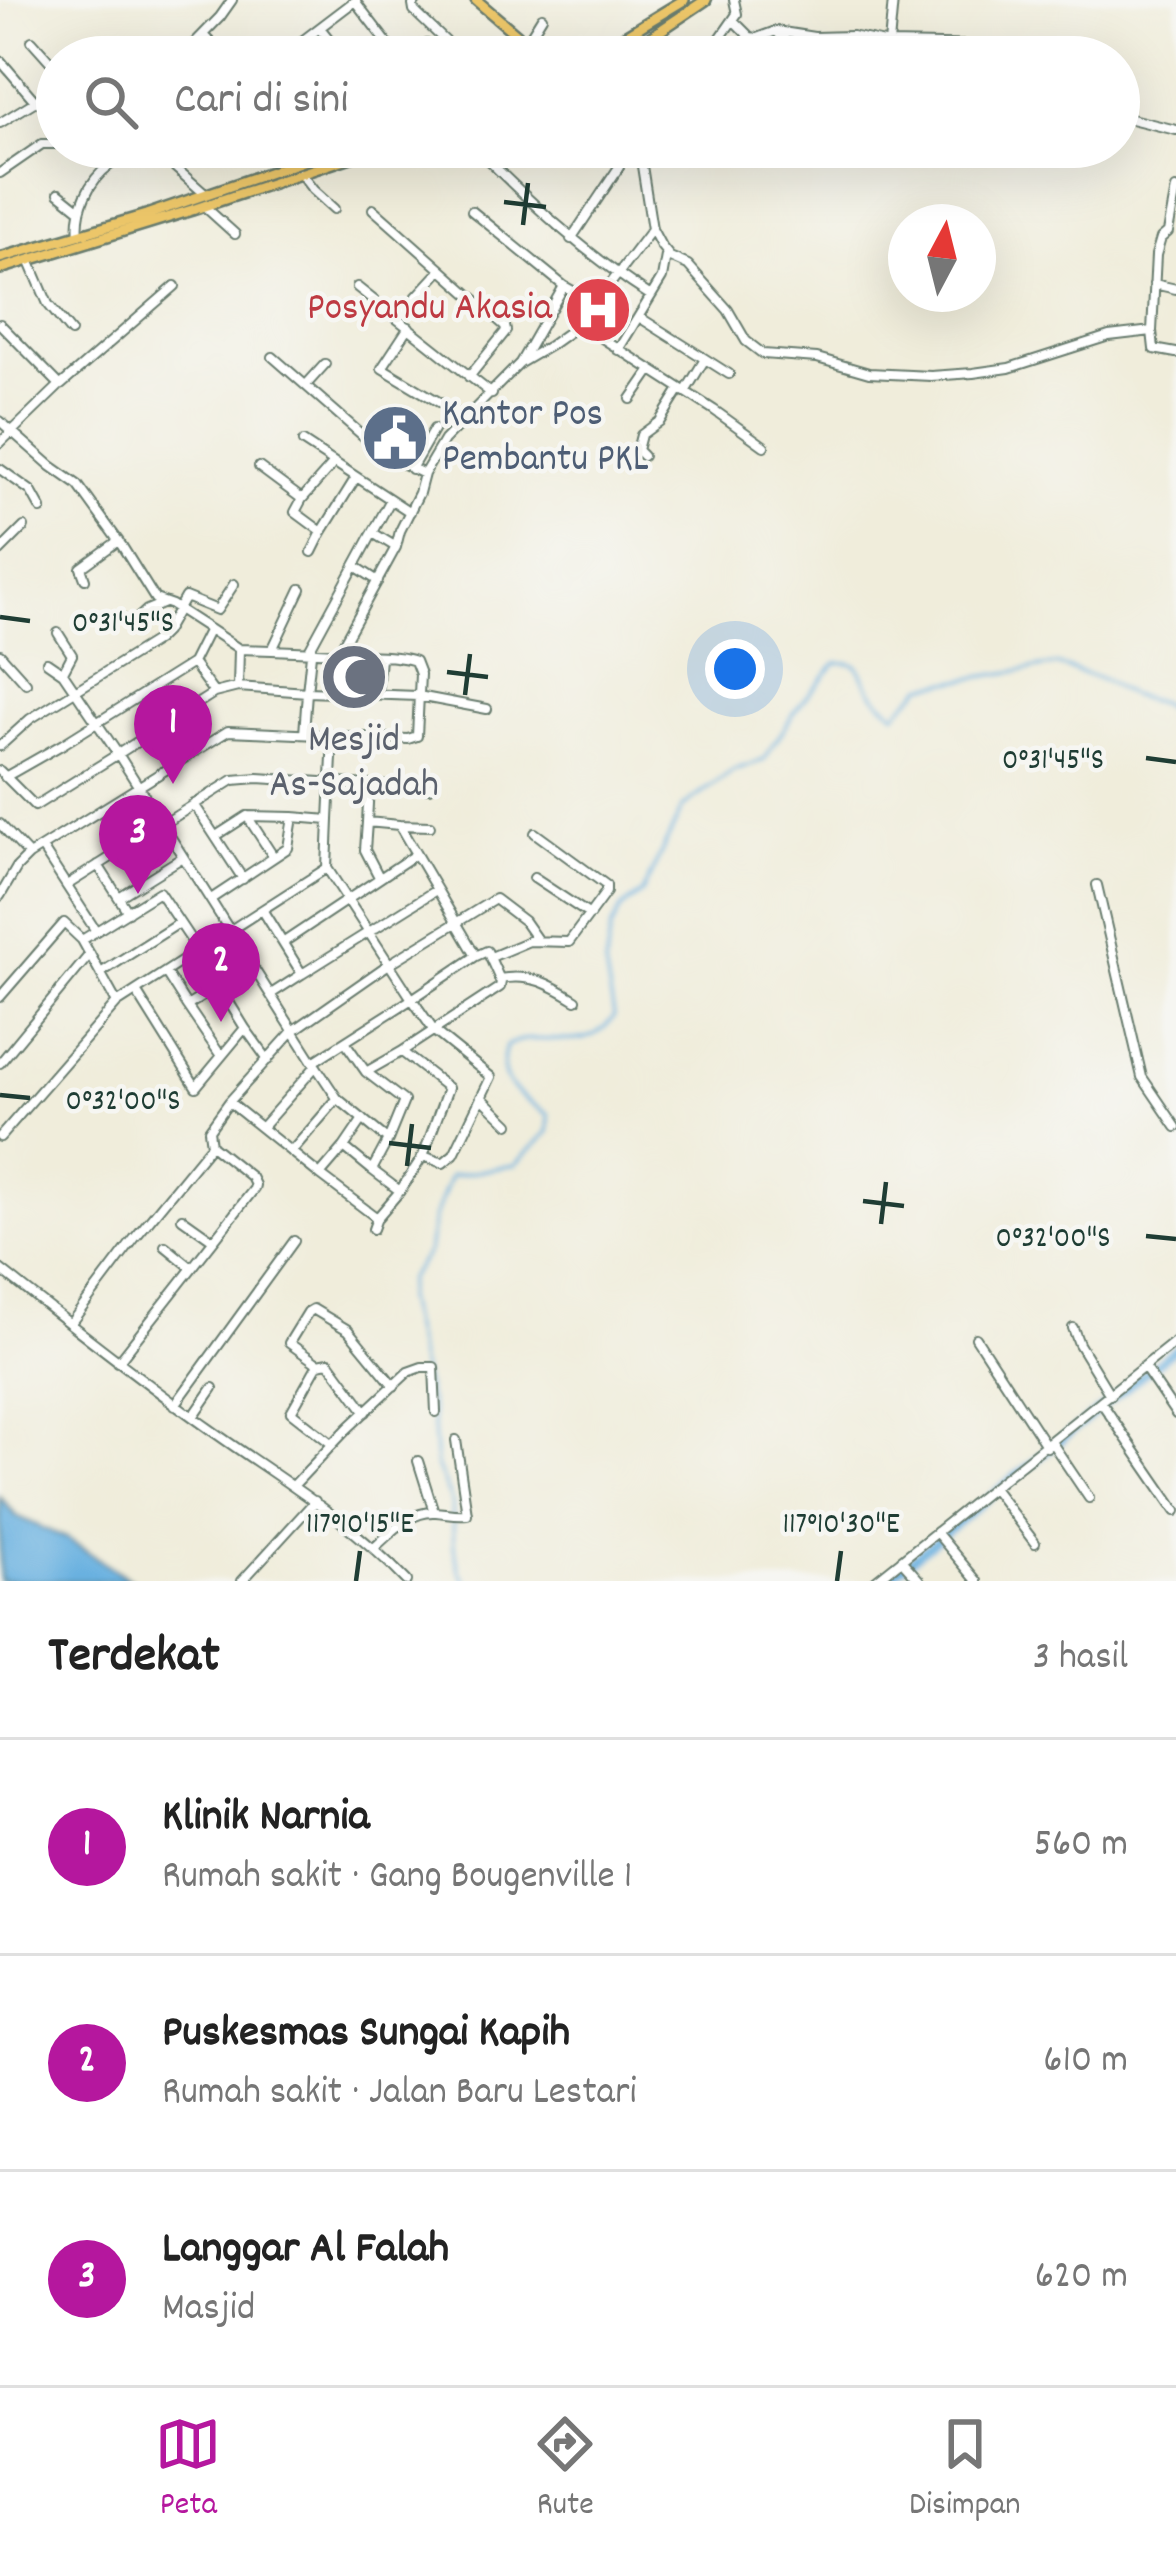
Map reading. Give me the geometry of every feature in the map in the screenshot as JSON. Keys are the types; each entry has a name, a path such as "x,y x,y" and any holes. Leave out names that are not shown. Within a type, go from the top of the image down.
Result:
{"main road":[{"path":"625,36 684,0"},
{"path":"652,36 706,0"},
{"path":"478,1 518,36"},
{"path":"205,200 275,168"},
{"path":"0,269 316,168"},
{"path":"0,258 190,205"}],"street":[{"path":"203,35 232,0"},
{"path":"311,36 356,0 383,36"},
{"path":"417,0 414,10 440,36"},
{"path":"722,36 733,20 734,0"},
{"path":"890,36 893,0"},
{"path":"530,36 542,17"},
{"path":"733,20 749,36"},
{"path":"321,29 326,36"},
{"path":"776,31 781,36"},
{"path":"762,36 776,31 808,36"},
{"path":"32,41 36,45"},
{"path":"0,60 36,102 0,123"},
{"path":"1140,121 1176,130"},
{"path":"0,173 36,148"},
{"path":"79,236 79,208 106,168"},
{"path":"171,168 235,234"},
{"path":"497,168 572,239 651,296"},
{"path":"572,239 618,168"},
{"path":"642,168 652,229 667,254 688,265 728,310 746,341 764,354 817,358 869,374 931,376 1009,368 1109,336 1152,332"},
{"path":"300,173 334,209"},
{"path":"1176,189 1172,233 1161,238 1156,255 1152,332 1154,349 1176,353"},
{"path":"59,193 79,208"},
{"path":"373,209 507,329 469,377"},
{"path":"472,212 564,286 596,304"},
{"path":"520,363 580,324 652,229"},
{"path":"618,350 662,278 667,254"},
{"path":"31,262 48,304 71,332"},
{"path":"397,318 442,270"},
{"path":"1154,284 1176,290"},
{"path":"0,443 175,286"},
{"path":"338,653 396,547 424,474 444,440 520,363 564,286"},
{"path":"356,287 492,394"},
{"path":"639,317 729,374"},
{"path":"0,324 60,386"},
{"path":"580,324 764,446"},
{"path":"409,327 382,368 464,417"},
{"path":"273,357 385,455 424,474"},
{"path":"644,456 637,450 640,435 660,422 705,359"},
{"path":"306,385 325,364"},
{"path":"632,399 651,370"},
{"path":"0,421 74,480 155,599 239,650 405,657 416,661 420,674 415,737 228,731 28,855 0,896"},
{"path":"411,469 434,429"},
{"path":"303,442 410,512"},
{"path":"322,532 296,512 333,464"},
{"path":"260,467 302,499"},
{"path":"0,469 31,491 41,509"},
{"path":"312,552 355,479"},
{"path":"304,734 310,653 390,501"},
{"path":"0,551 24,526"},
{"path":"373,533 396,547"},
{"path":"86,579 81,568 118,541"},
{"path":"355,566 378,580"},
{"path":"0,746 30,719 157,640 187,596 217,610 234,584"},
{"path":"272,650 302,589"},
{"path":"119,618 134,622 164,603"},
{"path":"209,629 192,663 3,774 35,806 214,693 238,687 418,696 487,709"},
{"path":"58,634 72,655 63,672"},
{"path":"238,687 239,650"},
{"path":"0,654 26,683"},
{"path":"376,694 380,658"},
{"path":"47,662 63,672 98,722 337,1098 388,1139"},
{"path":"192,663 214,693"},
{"path":"333,736 327,868 434,1031 490,1075 448,1160 440,1163 423,1156"},
{"path":"67,885 239,779 429,788"},
{"path":"368,785 365,850 379,877"},
{"path":"194,804 243,879"},
{"path":"215,836 247,816 329,820"},
{"path":"247,816 273,856"},
{"path":"211,899 290,847 293,818"},
{"path":"368,822 430,826"},
{"path":"0,824 28,855"},
{"path":"399,825 476,956"},
{"path":"491,957 521,944 569,942 606,892 605,885 536,833"},
{"path":"42,848 96,931"},
{"path":"284,942 416,854"},
{"path":"119,897 183,857"},
{"path":"98,865 128,912"},
{"path":"0,1137 117,1003 327,868"},
{"path":"150,878 199,952"},
{"path":"534,878 590,915"},
{"path":"1097,885 1142,1077 1176,1127"},
{"path":"271,994 436,890"},
{"path":"82,940 159,892"},
{"path":"118,1362 255,1185 211,1145 209,1129 293,1031 389,964 497,898 524,921 538,941"},
{"path":"263,911 302,974"},
{"path":"102,972 179,923"},
{"path":"0,997 61,924 67,924 82,940 117,1003"},
{"path":"262,1127 314,1064 486,951 500,987 365,1072"},
{"path":"0,1063 90,954"},
{"path":"188,1006 251,964"},
{"path":"166,973 221,1056"},
{"path":"499,979 533,977 576,1000"},
{"path":"219,986 268,1060"},
{"path":"136,991 196,1087 244,1028"},
{"path":"345,1042 365,1072 404,1100 372,1169"},
{"path":"373,1229 423,1156 448,1087 401,1052"},
{"path":"481,1097 508,1124"},
{"path":"291,1152 337,1098"},
{"path":"229,1102 377,1218"},
{"path":"320,1175 363,1119"},
{"path":"70,1324 211,1145"},
{"path":"344,1147 400,1191"},
{"path":"182,1218 213,1240"},
{"path":"176,1405 294,1241"},
{"path":"165,1246 192,1268"},
{"path":"0,1269 176,1405 315,1501 375,1547 407,1581"},
{"path":"318,1364 289,1343 308,1312 316,1310 348,1330 394,1387"},
{"path":"1073,1328 1110,1395"},
{"path":"976,1338 1089,1498"},
{"path":"875,1581 1053,1447 1104,1406 1110,1395 1147,1372 1176,1341"},
{"path":"332,1444 291,1414 318,1364 329,1362 367,1412"},
{"path":"293,1486 410,1371 435,1369 436,1412"},
{"path":"1147,1372 1176,1414"},
{"path":"193,1417 213,1388"},
{"path":"1104,1406 1176,1511"},
{"path":"375,1547 405,1521 434,1512 465,1514 456,1440"},
{"path":"418,1461 434,1512"},
{"path":"994,1489 1035,1543"},
{"path":"242,1581 315,1501"},
{"path":"937,1533 977,1581"},
{"path":"901,1560 920,1581"}],"water":[{"path":"0,1497 16,1516 68,1539 132,1581 0,1581"}],"waterway":[{"path":"466,1581 454,1547 452,1503 436,1466 432,1414 405,1299 408,1279 428,1252 434,1218 450,1176 515,1165 548,1132 549,1115 519,1095 507,1080 506,1046 533,1039 589,1037 614,1016 605,966 611,929 621,909 642,893 683,807 734,770 764,760 798,707 836,663 857,666 872,692 895,714 923,686 1056,665 1160,703 1176,716"},
{"path":"885,1581 1176,1348"}],"place":[{"name":"Posyandu Akasia","path":"598,310"},
{"name":"Kantor Pos Pembantu PKL","path":"395,438"},
{"name":"Mesjid As-Sajadah","path":"354,677"},
{"name":"Klinik Narnia","path":"173,784"},
{"name":"Langgar Al Falah","path":"138,894"},
{"name":"Puskesmas Sungai Kapih","path":"221,1022"}]}
